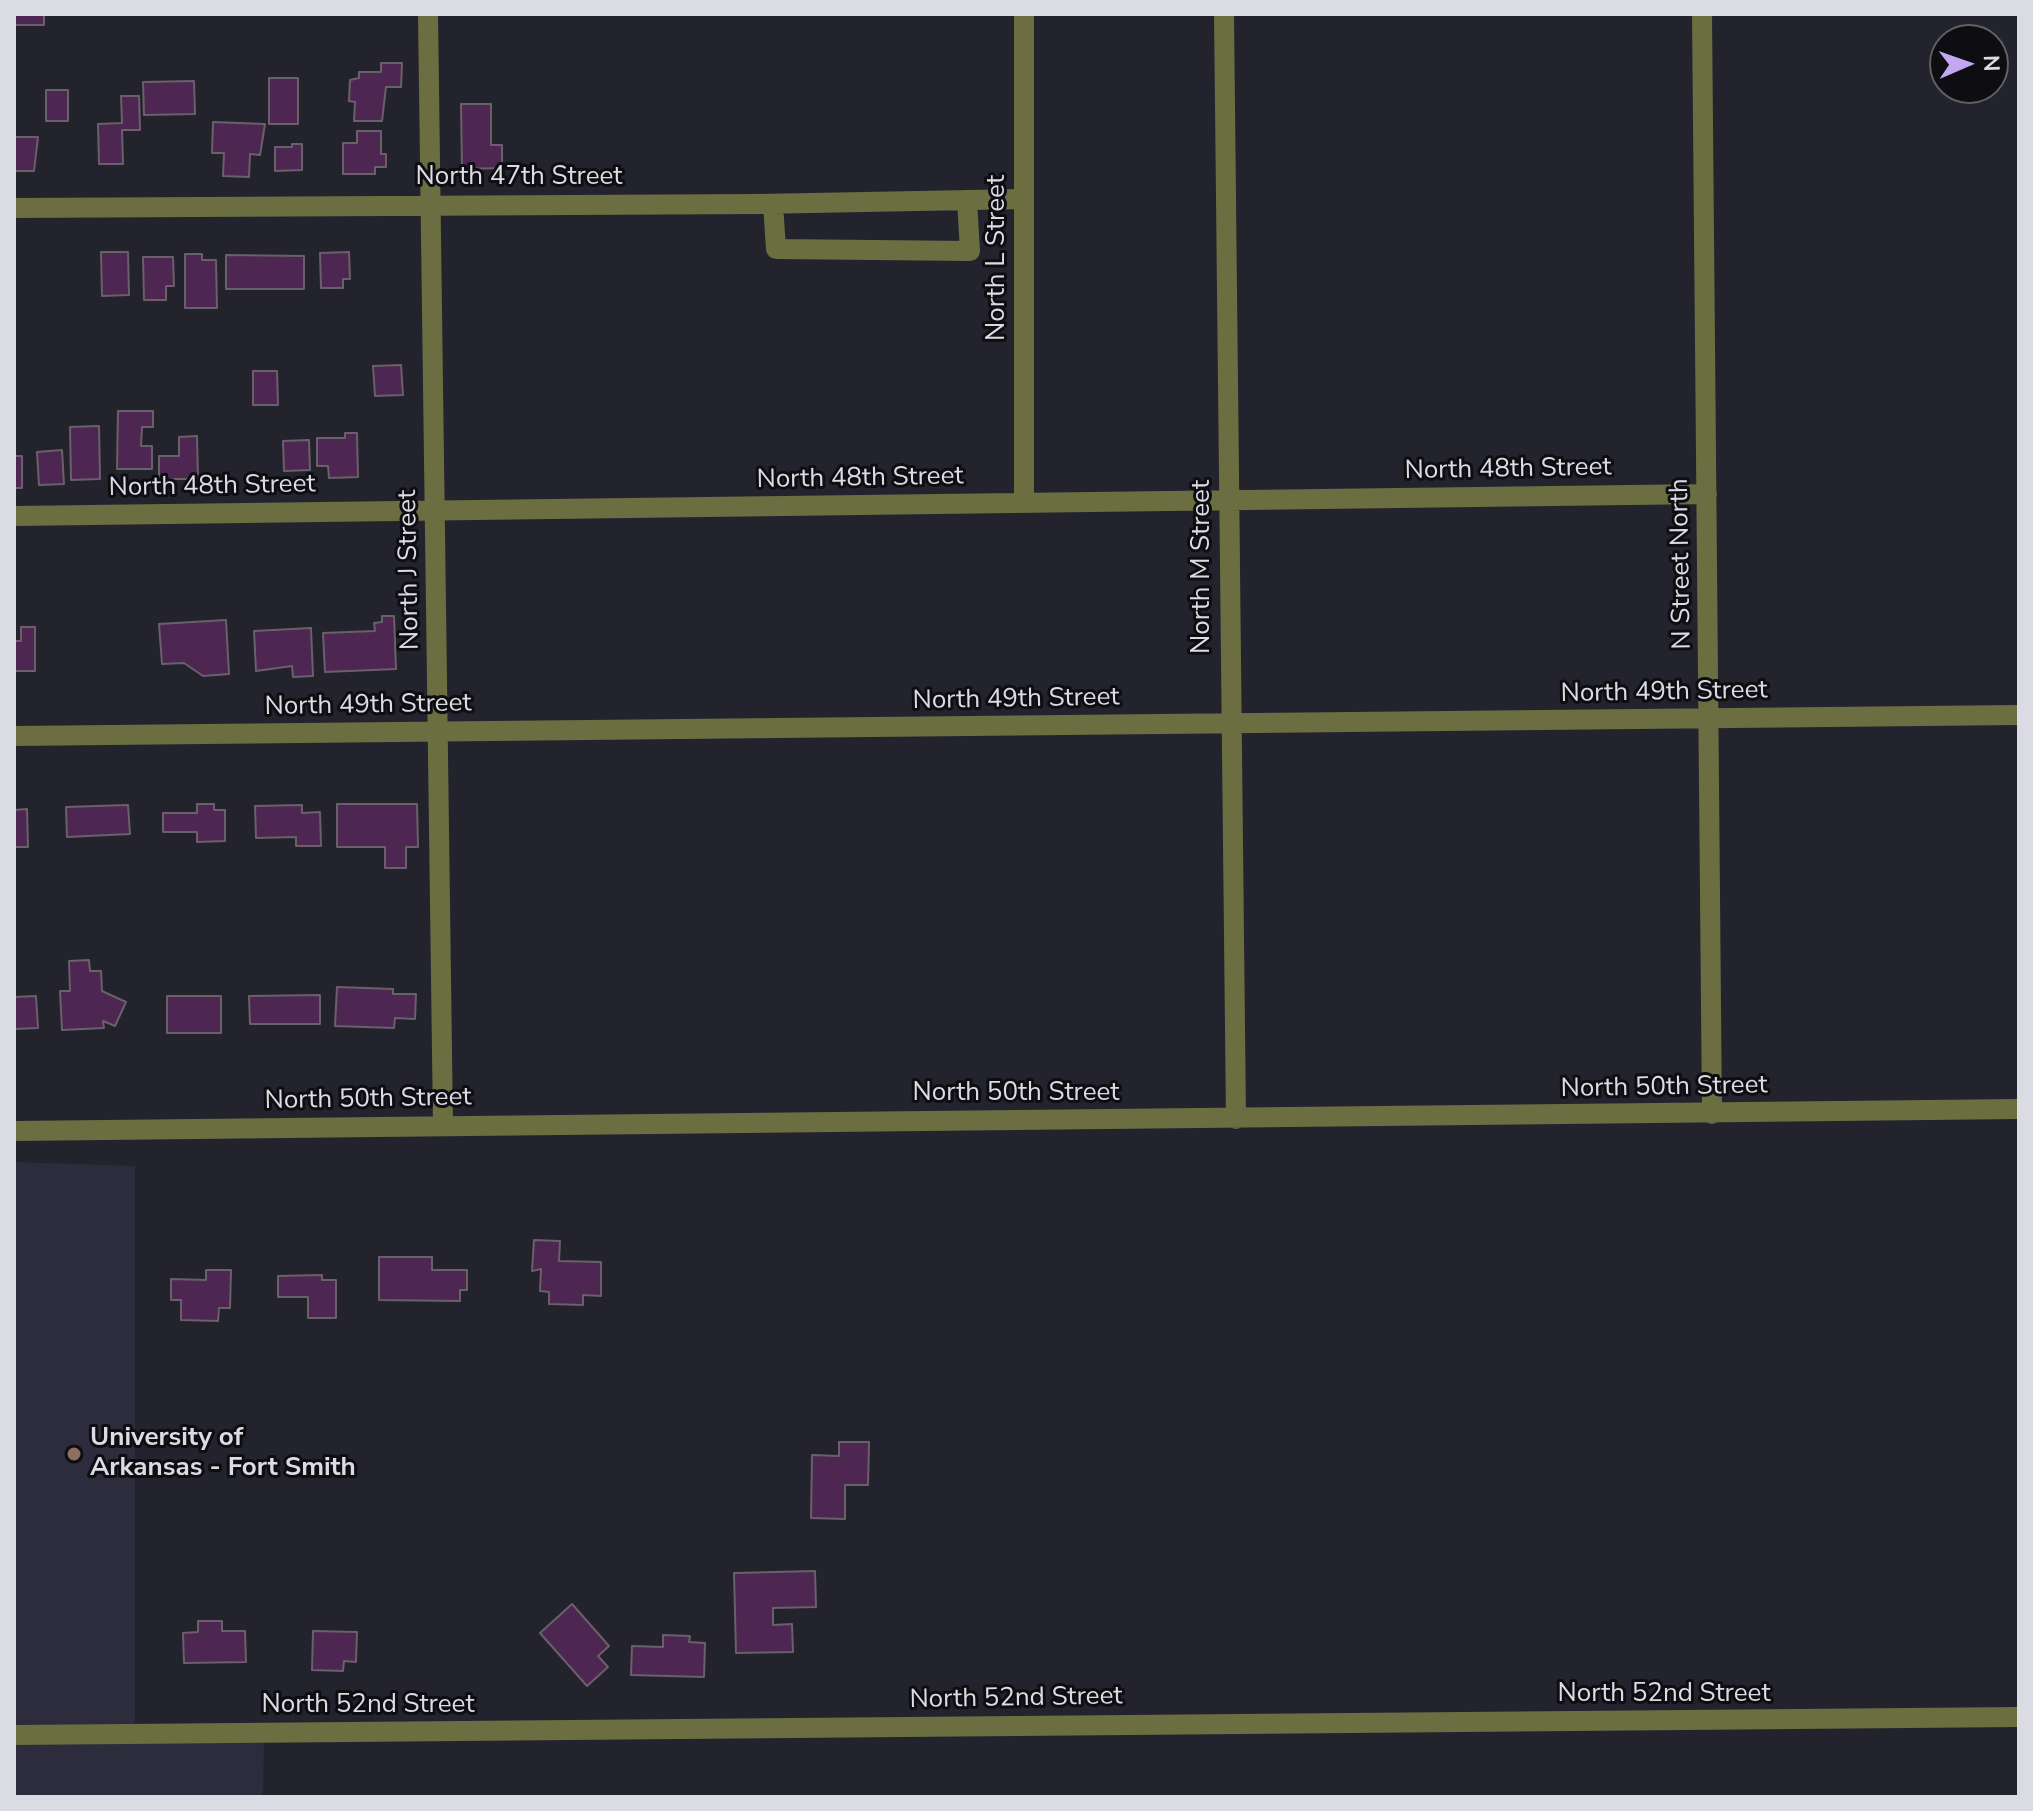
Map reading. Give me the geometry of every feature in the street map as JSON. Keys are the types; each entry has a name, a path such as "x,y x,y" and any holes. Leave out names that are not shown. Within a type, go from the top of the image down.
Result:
{"street":[{"name":"North J Street","path":"428,14 443,1125"},
{"name":"North L Street","path":"1024,14 1024,503"},
{"name":"North M Street","path":"1224,14 1236,1119"},
{"name":"N Street North","path":"1702,14 1712,1114"},
{"name":"North 47th Street","path":"14,208 773,204 1024,199"},
{"path":"773,204 776,249 970,251 967,200"},
{"name":"North 48th Street","path":"14,516 1707,494"},
{"name":"North 49th Street","path":"14,736 2019,715"},
{"name":"North 50th Street","path":"14,1131 2019,1109"},
{"name":"North 52nd Street","path":"14,1735 2019,1717"}],"shaded area":[{"name":"University of Arkansas - Fort Smith","path":"14,1162 135,1166 135,1741 264,1743 263,1797 14,1797"}],"building":[{"path":"14,14 44,14 44,25 14,25"},
{"path":"381,63 402,63 401,87 386,87 382,121 354,121 355,102 349,101 350,80 359,78 359,72 381,72"},
{"path":"269,78 298,78 298,124 269,124"},
{"path":"194,81 195,114 144,115 143,82"},
{"path":"46,90 68,90 68,121 46,121"},
{"path":"121,96 139,96 140,130 122,130 123,164 99,164 98,124 122,123"},
{"path":"461,104 491,104 491,145 502,145 502,168 462,169"},
{"path":"213,122 265,124 260,155 250,154 249,177 223,176 224,153 212,153"},
{"path":"357,131 381,131 381,154 386,154 386,167 375,167 375,174 343,174 343,143 357,143"},
{"path":"14,137 38,137 34,171 15,171"},
{"path":"292,144 302,144 302,170 275,171 275,147 292,147"},
{"path":"101,252 128,252 129,295 102,296"},
{"path":"349,252 350,279 343,279 343,288 321,288 320,253"},
{"path":"185,254 202,254 202,260 216,260 217,308 185,308"},
{"path":"226,255 304,256 304,289 226,289"},
{"path":"143,257 173,257 174,286 166,286 166,300 144,300"},
{"path":"401,365 403,395 375,396 373,366"},
{"path":"253,371 277,371 278,405 253,405"},
{"path":"118,411 153,411 153,427 142,427 141,446 152,446 152,469 117,469"},
{"path":"99,426 100,479 71,480 70,427"},
{"path":"345,433 357,433 358,477 329,478 328,466 317,466 317,438 345,438"},
{"path":"197,436 198,479 159,479 159,456 179,456 179,437"},
{"path":"309,440 310,470 284,471 283,441"},
{"path":"62,450 64,484 39,485 37,452"},
{"path":"14,456 22,456 22,488 14,488"},
{"path":"382,616 394,616 396,669 325,672 323,633 375,631 374,623 382,622"},
{"path":"226,620 229,674 203,676 184,663 162,664 159,624"},
{"path":"21,627 35,627 35,671 14,671 14,641 21,641"},
{"path":"311,628 313,676 293,677 292,666 256,671 254,631"},
{"path":"197,804 214,804 214,810 225,810 225,841 197,842 197,832 163,832 163,813 197,813"},
{"path":"337,804 417,804 418,847 406,847 406,868 385,868 385,847 337,847"},
{"path":"128,805 130,834 67,837 66,807"},
{"path":"302,805 302,813 320,812 321,846 296,846 296,837 256,838 255,806"},
{"path":"27,809 28,847 14,847 14,810"},
{"path":"89,960 90,971 101,971 102,991 126,1002 115,1026 103,1021 104,1028 62,1030 60,991 70,991 69,961"},
{"path":"337,987 393,989 393,994 416,994 415,1019 395,1018 394,1028 335,1026"},
{"path":"320,995 320,1024 250,1024 249,996"},
{"path":"36,996 38,1028 14,1029 14,997"},
{"path":"167,996 221,996 221,1033 167,1033"},
{"path":"534,1240 560,1241 559,1261 601,1262 601,1296 583,1295 583,1305 549,1304 549,1292 540,1291 541,1269 532,1271"},
{"path":"379,1257 432,1257 432,1270 467,1270 467,1290 460,1290 460,1301 379,1300"},
{"path":"206,1270 231,1270 230,1308 219,1308 218,1321 181,1320 181,1300 171,1300 171,1279 206,1280"},
{"path":"322,1275 322,1280 336,1280 336,1318 308,1318 308,1297 278,1297 278,1276"},
{"path":"839,1442 869,1442 868,1485 845,1485 845,1519 811,1518 812,1455 839,1456"},
{"path":"815,1571 816,1607 773,1608 773,1625 792,1624 793,1652 736,1653 734,1573"},
{"path":"572,1604 609,1646 598,1656 608,1667 587,1686 540,1633"},
{"path":"198,1621 222,1621 222,1631 245,1631 246,1662 184,1663 183,1633 198,1632"},
{"path":"313,1631 357,1632 356,1662 344,1661 343,1671 312,1670"},
{"path":"663,1635 690,1636 689,1642 705,1643 704,1677 631,1675 632,1646 663,1647"}],"place":[{"name":"University of Arkansas - Fort Smith","path":"74,1454"}]}
